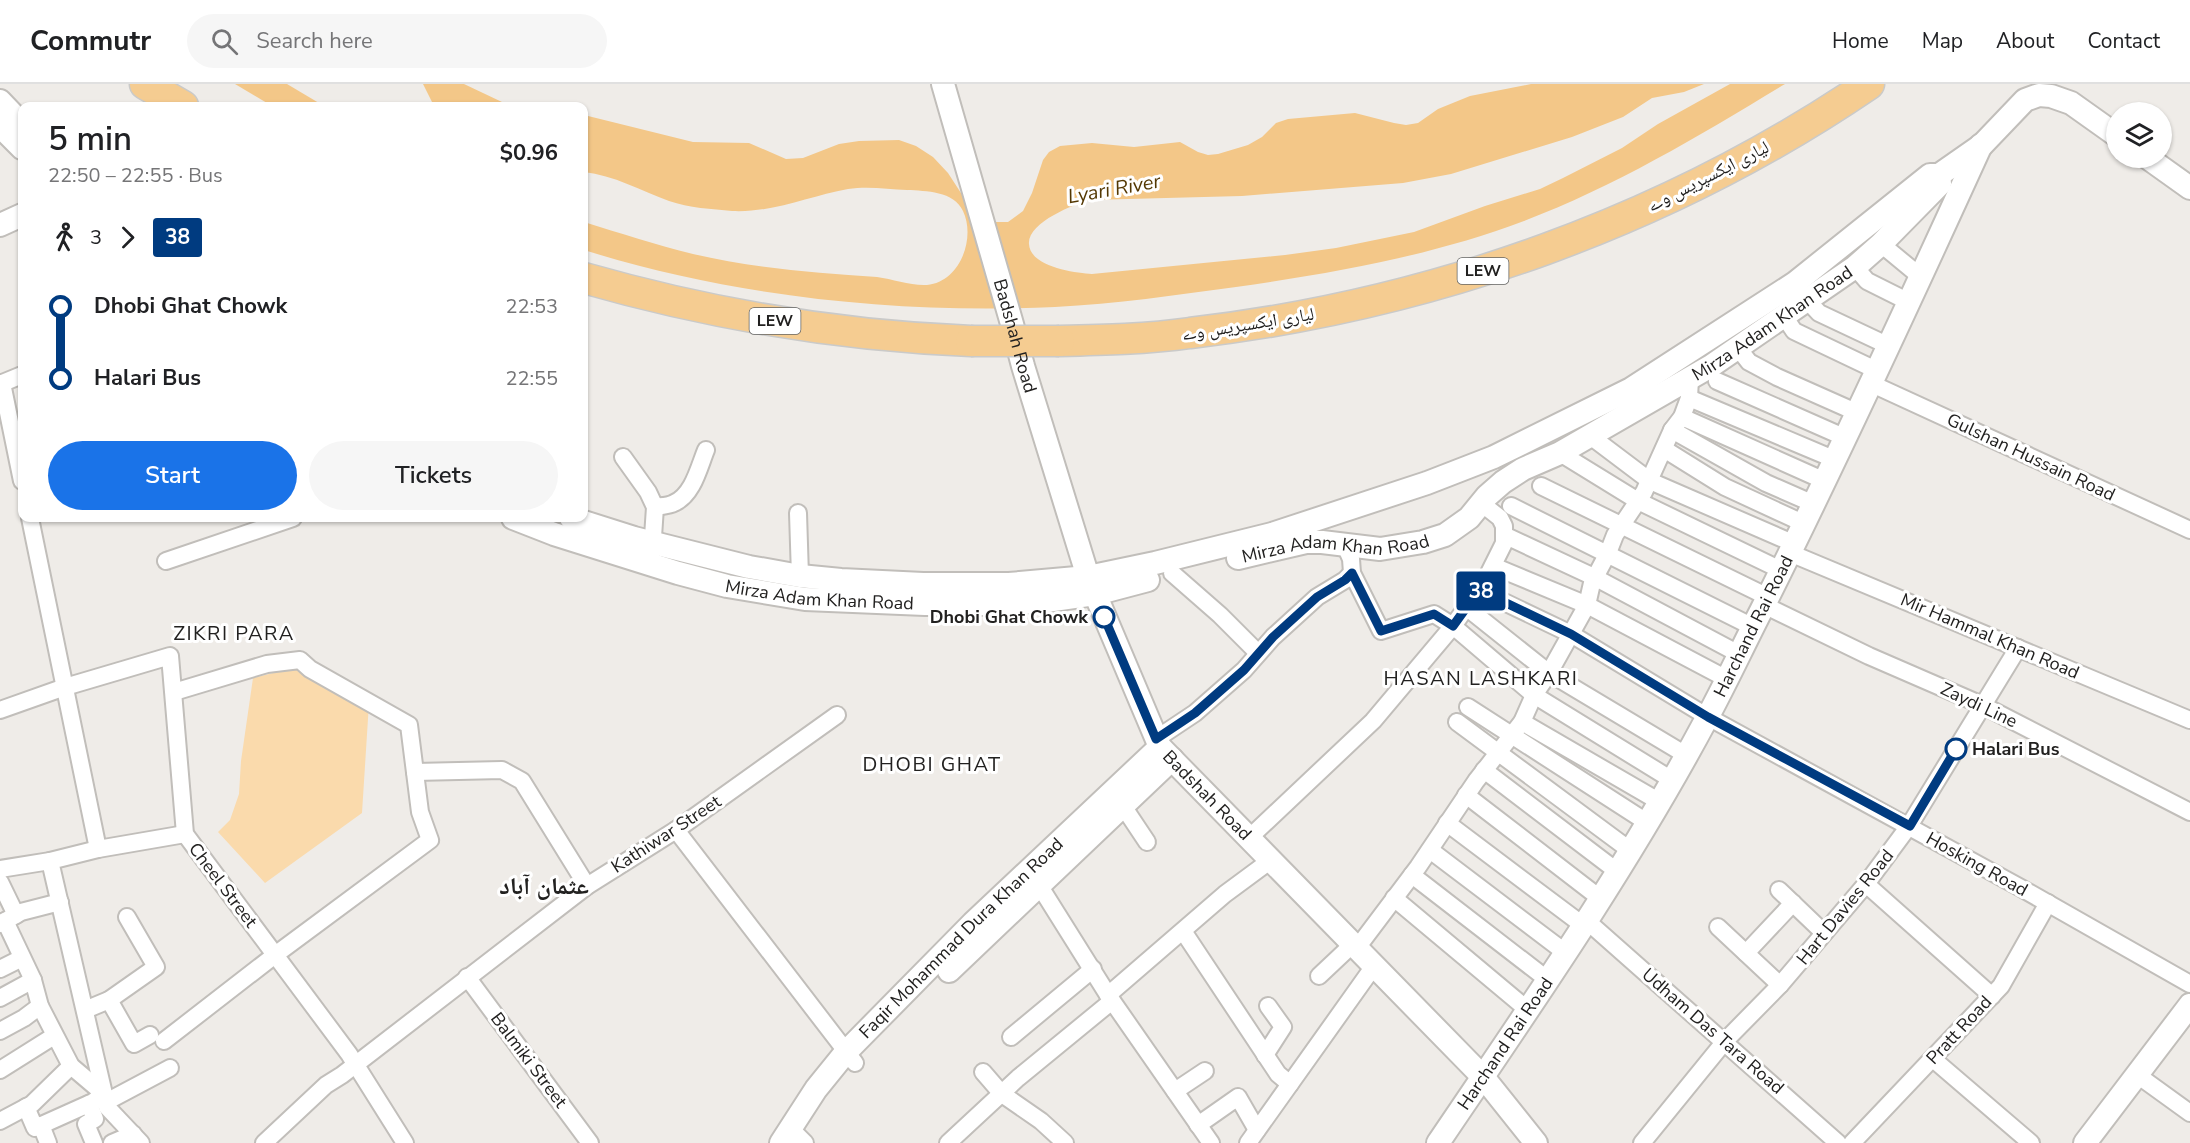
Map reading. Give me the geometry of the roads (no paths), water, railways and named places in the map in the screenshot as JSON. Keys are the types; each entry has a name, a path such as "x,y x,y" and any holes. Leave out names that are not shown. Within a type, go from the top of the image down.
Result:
{"highway":[{"path":"145,84 176,102"},
{"name":"لیاری ایکسپریس وے","path":"588,279 653,297 780,322 882,336 971,341 1059,341 1188,334 1274,321 1362,304 1448,282 1579,237 1664,200 1747,158 1827,112 1869,84"}],"main road":[{"name":"Badshah Road","path":"944,87 1023,366 1091,586 1163,748 1484,1078 1536,1143"},
{"name":"Mirza Adam Khan Road","path":"581,522 727,586 770,594 829,601 998,604 1046,601 1155,563 1272,534 1427,483 1494,457 1549,432 1631,389 1795,283 1930,175 1940,175 1982,145 2025,100 2051,90"},
{"path":"2051,90 2106,128"},
{"path":"0,100 18,120"},
{"path":"0,126 18,144"},
{"name":"Harchand Rai Road","path":"1438,1143 1484,1078 1586,923 1648,823 1708,717 1836,460 1982,145"},
{"path":"2162,168 2190,188"},
{"name":"Mirza Adam Khan Road","path":"523,522 554,534 652,554 800,576 923,584 1091,586 1172,573 1306,542 1380,549 1423,542 1445,535 1469,518 1503,482 1523,469 1560,453 1588,435 1627,416 1690,388 1738,348 1855,267 1940,184 1940,175"},
{"path":"0,225 18,217"},
{"name":"Faqir Mohammad Dura Khan Road","path":"851,1057 884,1032 1123,806 1163,748"},
{"name":"Faqir Mohammad Dura Khan Road","path":"795,1139 816,1089 851,1057 973,923 1163,748"},
{"path":"2085,1143 2190,1005"}],"street":[{"path":"1881,244 1921,277"},
{"path":"1855,267 1867,281 1910,302"},
{"path":"1807,300 1819,313 1889,346"},
{"name":"Gulshan Hussain Road","path":"1784,316 1794,331 1875,378 2190,530"},
{"path":"1738,348 1749,362 1858,413"},
{"path":"18,377 1,384 18,463"},
{"path":"1717,381 1846,438"},
{"path":"1319,976 1355,946 1394,898 1430,850 1484,770 1522,722 1534,695 1587,605 1592,583 1621,524 1650,481 1677,423 1690,388 1836,460"},
{"path":"1677,423 1825,481"},
{"path":"1677,423 1766,483 1814,504"},
{"path":"1588,435 1650,481 1793,548"},
{"path":"1664,448 1725,488 1793,548"},
{"path":"654,507 674,504 684,495 694,480 706,450"},
{"path":"1560,453 1638,501 1793,548"},
{"path":"623,457 648,492 654,507 652,554"},
{"name":"Zaydi Line","path":"1541,486 1621,524 1869,656 1982,705 2190,812"},
{"path":"1249,838 1373,721 1453,626 1479,590 1504,543 1500,518 1481,503"},
{"path":"1511,506 1753,627"},
{"path":"798,513 800,576"},
{"path":"31,522 99,849"},
{"path":"166,561 281,522"},
{"path":"1504,535 1596,578 1740,654"},
{"path":"1345,545 1351,559 1352,573 1381,631 1434,614 1453,626 1534,695 1672,780"},
{"name":"Mir Hammal Khan Road","path":"1793,548 2018,648 2190,720"},
{"path":"1493,566 1587,605 1727,679"},
{"path":"1172,573 1220,615 1258,653"},
{"path":"1163,748 1195,713 1244,670 1273,637 1317,597 1345,580 1352,573"},
{"name":"Hosking Road","path":"1479,590 1571,634 1708,717 1910,826 2190,984"},
{"path":"1466,608 1549,673 1686,755"},
{"name":"Hart Davies Road","path":"1642,1143 1725,1041 1780,985 1866,884 1910,826 2018,648"},
{"name":"Cheel Street","path":"65,687 170,656 185,834 354,1064 405,1143"},
{"path":"110,1000 134,1044 157,1038 275,955 430,840 420,812 409,725 310,669 300,660 267,664 174,692"},
{"path":"0,710 65,687"},
{"path":"1468,707 1648,823"},
{"name":"Kathiwar Street","path":"271,1141 326,1085 342,1076 354,1064 587,886 676,830 837,715"},
{"path":"1457,722 1631,851"},
{"path":"1522,722 1660,802"},
{"path":"415,772 502,770 522,781 587,886"},
{"path":"1484,770 1618,872"},
{"path":"1466,795 1601,899"},
{"path":"1123,806 1147,842"},
{"name":"Udham Das Tara Road","path":"1447,824 1586,923 1725,1041 1838,1143"},
{"path":"676,830 851,1057"},
{"path":"0,869 185,834"},
{"path":"1430,850 1566,952"},
{"path":"948,1143 1225,894 1271,860"},
{"path":"50,861 107,1107 137,1139"},
{"path":"1412,875 1548,980"},
{"path":"0,882 7,920 54,1036 71,1066 105,1098"},
{"path":"1866,884 1992,996"},
{"path":"1039,885 1110,998 1211,1143"},
{"path":"1779,890 1824,933"},
{"path":"1394,898 1528,1010"},
{"path":"7,920 59,899"},
{"path":"1746,953 1793,903"},
{"name":"Pratt Road","path":"1852,1143 2001,986 2048,903"},
{"path":"85,1010 110,1000 156,967 127,917"},
{"path":"1718,927 1780,985"},
{"path":"1183,931 1278,1074 1290,1084"},
{"path":"0,969 22,958"},
{"path":"1253,1137 1374,966"},
{"path":"1011,1037 1093,969"},
{"name":"Balmiki Street","path":"467,977 590,1143"},
{"path":"0,998 33,980"},
{"path":"0,1031 40,1006"},
{"path":"1265,1055 1283,1027 1268,1006"},
{"path":"0,1070 54,1036"},
{"path":"1933,1059 2031,1143"},
{"path":"0,1121 26,1107 71,1066"},
{"path":"26,1107 35,1128 170,1068"},
{"path":"1175,1091 1205,1071"},
{"path":"983,1072 1002,1094 1041,1121 1065,1143"},
{"path":"2136,1074 2190,1113"},
{"path":"1198,1125 1238,1097 1253,1137"},
{"path":"88,1104 95,1119 86,1124 94,1143"},
{"path":"41,1125 48,1143"},
{"path":"112,1143 137,1139"}],"water":[{"path":"235,84 287,84 317,102 265,102"},
{"path":"423,84 464,84 502,102 432,102"},
{"name":"Lyari River","path":"1531,84 1704,84 1684,92 1652,98 1623,117 1572,137 1451,174 1403,183 1242,196 1090,200 1063,210 1035,229 1030,236 1031,252 1054,267 1092,274 1285,255 1336,248 1414,232 1540,189 1622,148 1658,124 1730,84 1785,84 1690,141 1625,176 1524,221 1418,254 1309,276 1236,287 1078,306 936,308 817,299 758,291 699,280 588,251 588,223 665,247 716,259 785,269 877,277 927,285 939,282 956,267 962,257 968,234 967,222 959,204 939,193 922,191 855,188 776,207 747,211 700,208 669,201 617,180 588,173 588,116 693,142 749,143 786,159 803,158 839,144 899,140 916,146 933,157 948,173 972,210 987,222 1008,222 1023,211 1032,193 1043,160 1049,152 1060,146 1092,143 1134,147 1180,142 1198,152 1208,155 1218,154 1248,145 1262,137 1276,123 1288,119 1355,113 1406,125 1418,123 1438,109 1470,96"}],"place":[{"name":"Dhobi Ghat Chowk","path":"1104,617"},
{"name":"Halari Bus","path":"1956,749"}],"district":[{"name":"ZIKRI PARA","path":"234,633"},
{"name":"HASAN LASHKARI","path":"1481,678"},
{"name":"DHOBI GHAT","path":"932,764"},
{"name":"عثمان آباد","path":"544,886"}]}
